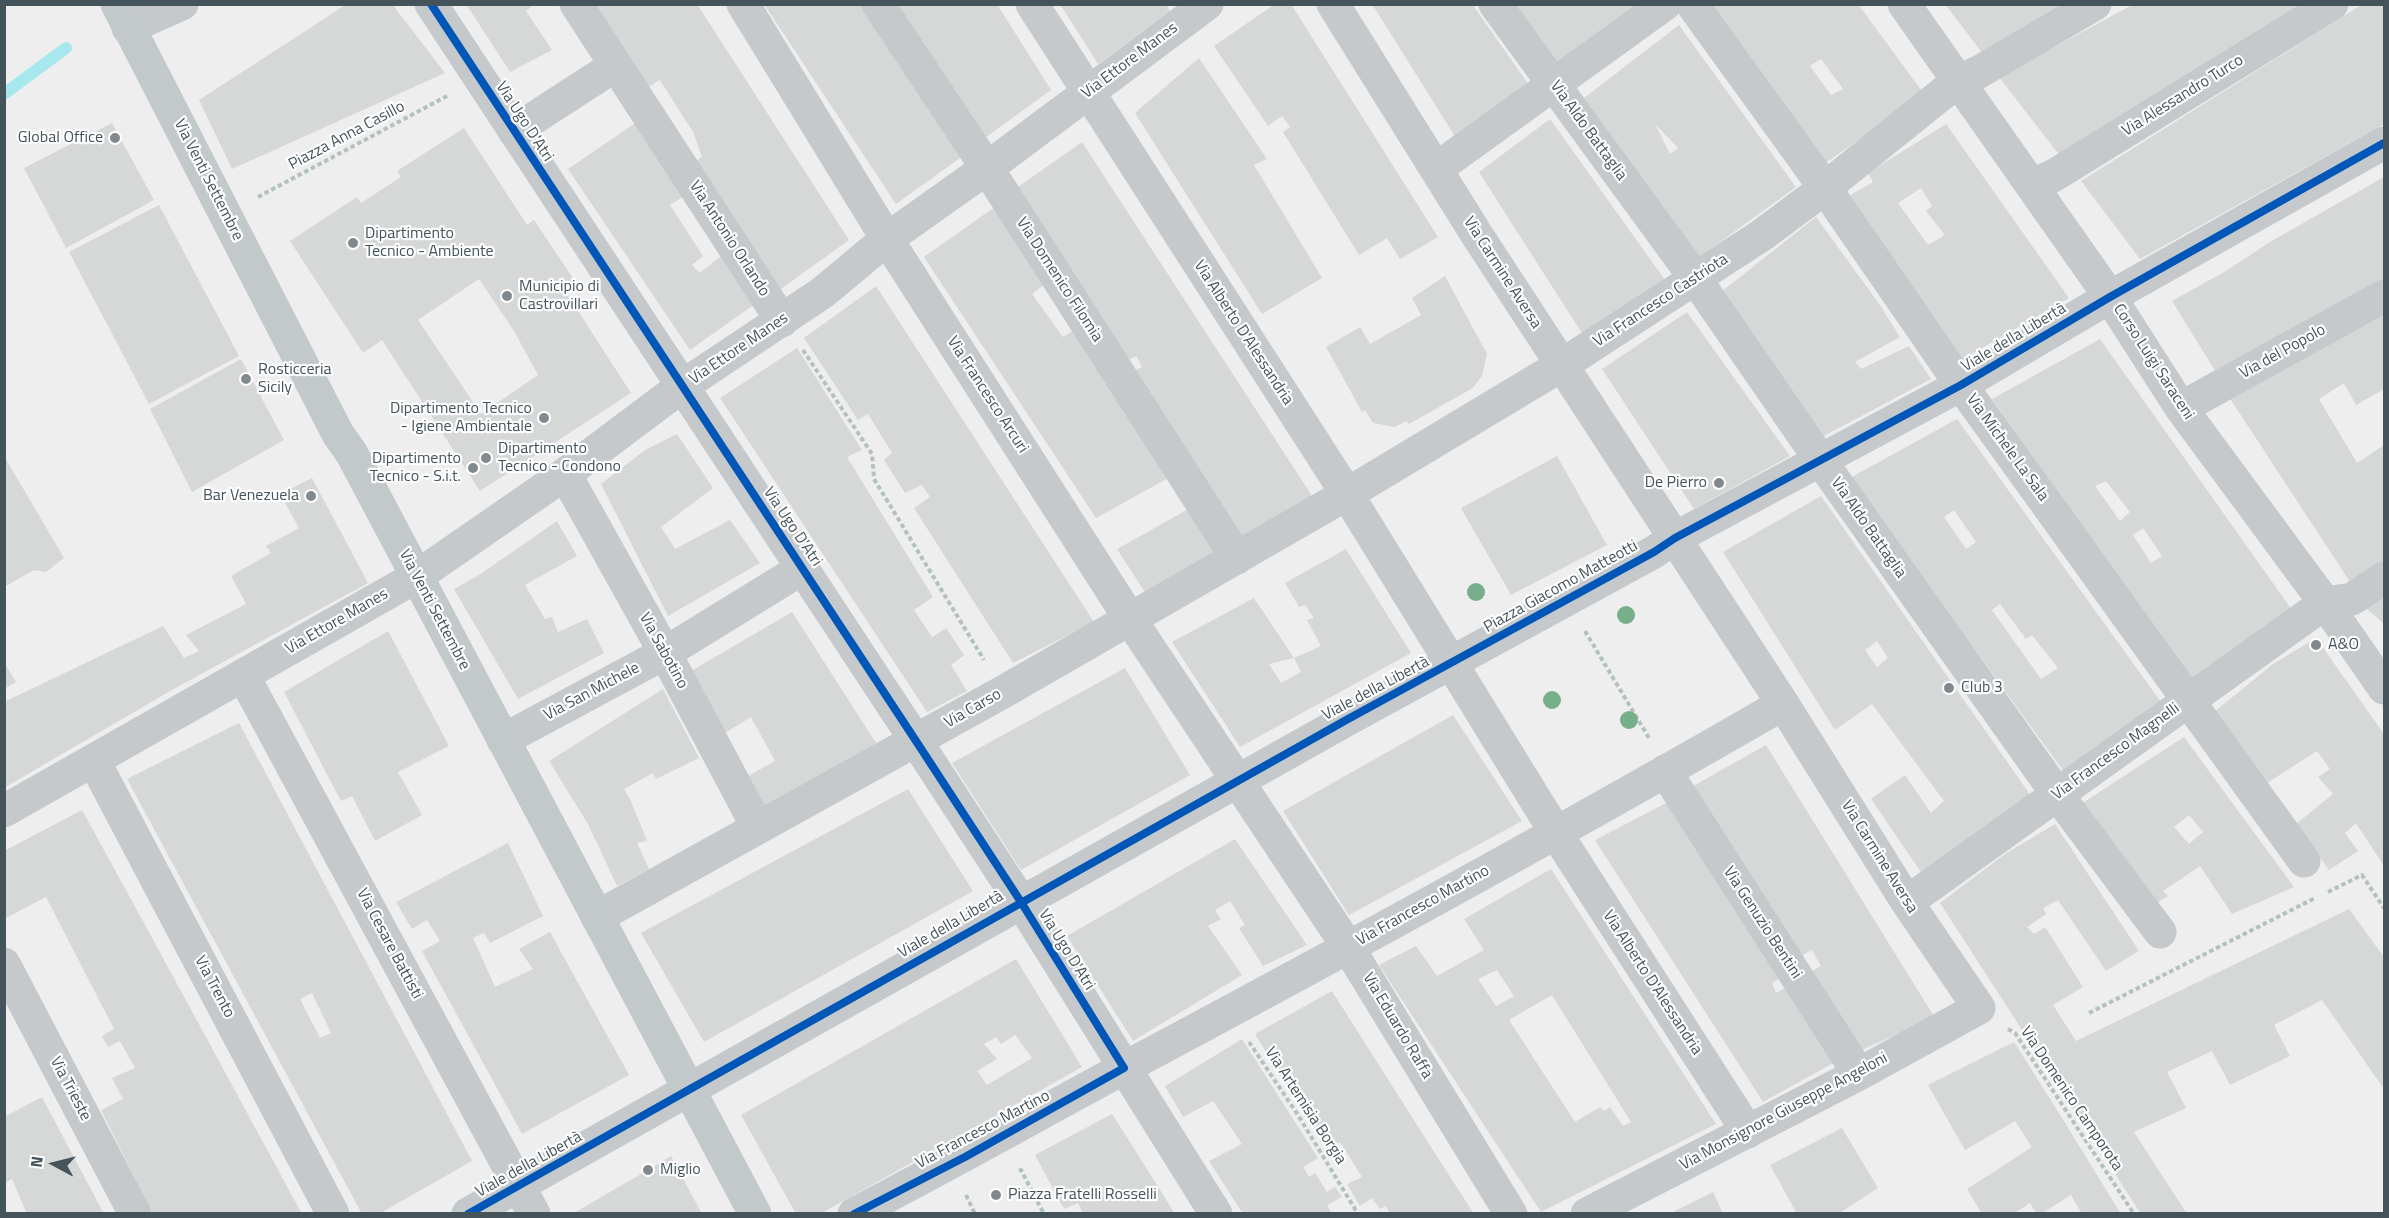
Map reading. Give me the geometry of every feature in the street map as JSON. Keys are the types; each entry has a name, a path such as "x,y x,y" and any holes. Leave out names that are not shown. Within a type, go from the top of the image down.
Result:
{"main road":[{"name":"Via Venti Settembre","path":"123,16 338,434 352,454 755,1214"}],"street":[{"path":"123,16 182,4"},
{"name":"Via Ugo D'Atri","path":"431,4 1021,902 1216,1214"},
{"name":"Via Antonio Orlando","path":"576,4 782,321"},
{"name":"Via Francesco Arcuri","path":"743,4 887,239 1130,619 1239,781"},
{"name":"Via Domenico Filomia","path":"879,4 1237,558"},
{"name":"Via Alberto D'Alessandria","path":"1032,4 1347,494 1452,664"},
{"name":"Via Carmine Aversa","path":"1334,4 1562,366 1664,545"},
{"name":"Via Aldo Battaglia","path":"1495,4 1695,278 1821,461 2057,794 2160,932"},
{"path":"1436,169 1665,4"},
{"name":"Via Michele La Sala","path":"1692,4 1825,188 1961,385 2304,861"},
{"name":"Corso Luigi Saraceni","path":"1904,4 2110,297 2181,408 2385,688"},
{"name":"Via Francesco Castriota","path":"1347,494 1562,366 1762,235 1825,188 1958,81 1979,72 2095,4"},
{"name":"Via Alessandro Turco","path":"2032,185 2053,176 2332,4"},
{"name":"Via Ettore Manes","path":"4,811 416,577 565,474 681,387 822,293 887,239 1088,92 1191,9"},
{"path":"514,131 616,65"},
{"name":"Viale della Libertà","path":"1664,545 1961,385 2110,297 2385,143"},
{"name":"Via del Popolo","path":"2181,408 2385,296"},
{"name":"Via Sabotino","path":"565,474 665,653 758,828"},
{"name":"Via Carso","path":"597,917 1003,692 1347,494"},
{"path":"1452,664 1568,826 1783,704 1664,545"},
{"name":"Piazza Giacomo Matteotti","path":"1481,646 1664,545"},
{"name":"Via San Michele","path":"503,740 665,653 803,568"},
{"path":"2325,603 2352,599 2385,578"},
{"name":"Via Francesco Magnelli","path":"1907,902 2325,603"},
{"name":"Viale della Libertà","path":"468,1214 527,1200 688,1090 1481,646"},
{"name":"Via Cesare Battisti","path":"243,675 527,1200"},
{"name":"Via Carmine Aversa","path":"1783,704 1907,902 1978,1008"},
{"name":"Via Trento","path":"94,761 333,1214"},
{"name":"Via Genuzio Bentini","path":"1665,771 1859,1074"},
{"name":"Via Eduardo Raffa","path":"1239,781 1348,947 1511,1214"},
{"name":"Via Alberto D'Alessandria","path":"1568,826 1748,1132"},
{"name":"Via Francesco Martino","path":"854,1214 1230,1013 1568,826"},
{"name":"Via Trieste","path":"4,964 135,1214"},
{"name":"Via Monsignore Giuseppe Angeloni","path":"1587,1214 1859,1074 1978,1008"}],"path":[{"path":"782,321 872,454 874,479 1003,692"},
{"path":"2088,1013 2362,875 2385,909"},
{"path":"1012,1174 1021,1170 1044,1214"},
{"path":"967,1197 976,1192"}],"building":[{"path":"347,4 392,4 445,73 232,169 199,100"},
{"path":"466,4 534,4 526,11 552,50 510,72"},
{"path":"588,4 697,4 849,240 778,291 688,166 702,157 693,132 660,80 647,88"},
{"path":"764,4 870,4 967,153 896,204"},
{"path":"889,4 997,4 1051,90 978,143"},
{"path":"1060,4 1166,4 1170,11 1098,64"},
{"path":"1275,4 1291,4 1438,237 1400,259 1387,238 1359,255 1283,132 1290,127 1282,116 1268,126 1214,46"},
{"path":"1372,4 1472,4 1529,85 1456,138"},
{"path":"1515,4 1641,4 1558,65"},
{"path":"1707,4 1858,4 1924,94 1824,164","holes":["1821,59 1843,89 1831,95 1810,66"]},
{"path":"1945,4 2076,4 1986,58"},
{"path":"2134,4 2322,4 2067,165 1999,77"},
{"path":"2363,4 2384,4 2384,124 2140,259 2081,181"},
{"path":"1679,25 1796,187 1698,258 1584,98","holes":["1655,124 1678,148 1670,154"]},
{"path":"1199,58 1267,159 1254,165 1322,278 1262,314 1135,113"},
{"path":"1550,119 1665,280 1585,338 1479,172"},
{"path":"640,120 689,193 670,205 703,256 692,265 700,273 727,251 762,299 690,350 568,169"},
{"path":"112,123 154,200 66,248 24,168"},
{"path":"1946,124 2069,298 1963,359 1847,197 1873,182 1868,173","holes":["1921,188 1932,206 1926,211 1945,235 1928,245 1898,203"]},
{"path":"464,128 527,225 534,220 579,287 567,294 631,393 480,491 382,340 363,353 290,241 357,197 361,203 401,177 397,171","holes":["479,279 514,331 538,375 481,414 418,320"]},
{"path":"1082,142 1316,502 1239,547 1130,373 1142,367 1136,356 1123,363 1008,194"},
{"path":"2384,177 2384,284 2219,377 2172,301"},
{"path":"999,204 1050,280 1032,294 1063,337 1077,328 1170,477 1096,518 924,257"},
{"path":"159,205 239,356 149,404 69,252"},
{"path":"1816,217 1880,305 1900,337 1855,362 1861,369 1909,346 1931,379 1822,437 1721,292"},
{"path":"1445,276 1487,354 1482,376 1473,388 1409,424 1406,421 1395,427 1373,423 1365,410 1362,412 1326,347 1360,327 1370,344 1421,315 1412,298"},
{"path":"876,286 1094,622 1013,663 914,508 930,497 922,485 905,493 884,460 892,453 868,414 858,420 804,338"},
{"path":"2384,307 2384,389 2356,405 2344,383 2319,399 2357,463 2384,445 2384,568 2354,588 2227,394"},
{"path":"1687,312 1790,456 1694,509 1602,369"},
{"path":"2100,339 2292,610 2191,681 1992,399","holes":["2106,481 2130,512 2120,521 2095,486","2143,528 2162,556 2151,563 2133,535"]},
{"path":"797,348 862,450 847,457 933,597 914,610 932,637 946,628 964,655 951,665 967,691 927,712 720,398"},
{"path":"241,359 284,440 192,492 150,409"},
{"path":"1957,419 2161,702 2064,772 1850,478","holes":["1954,510 1976,542 1966,549 1944,517","2000,604 2026,639 2032,635 2058,668 2041,679 1992,610"]},
{"path":"677,434 713,488 661,527 675,549 730,520 760,563 668,616 601,484 645,450"},
{"path":"4,456 64,558 46,572 34,570 4,587"},
{"path":"1557,456 1607,545 1511,595 1461,508"},
{"path":"312,478 368,583 172,690 4,788 4,702 163,626 184,658 199,651 186,635 246,604 231,576 271,553 266,546 299,528 280,494"},
{"path":"1821,496 2031,796 1923,875 1871,799 1905,775 1931,813 1944,801 1872,704 1835,730 1723,552","holes":["1877,641 1888,658 1877,667 1865,650"]},
{"path":"1194,506 1224,551 1146,594 1117,549"},
{"path":"557,521 577,556 525,585 545,619 552,617 558,632 587,619 604,653 518,699 454,589 479,575"},
{"path":"1346,549 1411,653 1240,747 1172,642 1254,598 1294,658 1321,646 1307,620 1314,618 1305,605 1299,607 1285,583","holes":["1294,658 1301,672 1281,683 1269,664"]},
{"path":"2384,598 2384,624 2366,608"},
{"path":"792,612 878,746 766,809 748,776 775,761 751,717 725,733 691,671"},
{"path":"388,631 449,746 398,772 422,815 375,841 352,796 341,801 284,692"},
{"path":"2316,638 2384,734 2384,866 2356,823 2345,833 2358,851 2329,870 2296,824 2333,794 2318,777 2330,769 2317,751 2264,785 2214,712 2273,664"},
{"path":"4,662 16,682 4,689"},
{"path":"1125,668 1190,775 1021,870 952,763"},
{"path":"663,689 699,758 656,779 653,773 624,789 647,841 637,843 649,869 617,886 588,824 549,761"},
{"path":"1453,715 1522,821 1349,915 1283,811"},
{"path":"239,723 472,1161 379,1214 362,1214 127,779","holes":["312,993 331,1033 320,1038 300,999"]},
{"path":"2184,737 2294,887 2232,914 2200,866 2163,891 2168,896 2155,904 2081,804","holes":["2189,815 2203,832 2189,844 2174,827"]},
{"path":"1766,745 1935,1018 1852,1054 1805,975 1821,966 1812,950 1794,960 1686,790"},
{"path":"908,789 973,891 704,1042 641,933"},
{"path":"1674,799 1787,975 1772,983 1776,993 1794,983 1837,1061 1763,1102 1595,840"},
{"path":"82,810 302,1214 153,1214 101,1110 123,1099 112,1078 135,1068 120,1041 108,1047 102,1036 114,1029 46,897 4,919 4,851"},
{"path":"2055,824 2139,951 2106,971 2058,900 2043,908 2046,914 2027,927 2034,934 2045,927 2083,987 2053,1005 2076,1041 2349,909 2384,957 2384,1089 2322,1000 2274,1025 2290,1056 2230,1085 2212,1051 2167,1072 2186,1108 2134,1132 2187,1214 2141,1214 1940,903 2005,854"},
{"path":"1235,839 1307,945 1263,966 1239,928 1245,925 1230,901 1215,910 1221,919 1208,926 1242,975 1133,1041 1067,936"},
{"path":"508,843 543,916 490,943 484,933 473,938 495,987 533,969 519,949 550,932 629,1075 522,1134 422,951 440,941 427,920 412,929 396,902"},
{"path":"1551,869 1716,1124 1541,1212 1379,965 1416,946 1437,976 1484,950 1464,919","holes":["1497,970 1514,996 1496,1006 1478,979","1552,995 1631,1122 1623,1126 1610,1107 1604,1111 1600,1107 1575,1122 1509,1020"]},
{"path":"1016,959 1082,1067 820,1214 796,1214 741,1115","holes":["1015,1035 1032,1058 987,1085 977,1071 997,1059 984,1044 996,1037 1001,1044"]},
{"path":"1332,991 1474,1214 1390,1214 1386,1206 1380,1209 1372,1198 1360,1206 1347,1184 1362,1177 1340,1142 1327,1150 1255,1034"},
{"path":"1242,1039 1318,1158 1303,1167 1309,1177 1315,1173 1327,1192 1335,1187 1342,1197 1327,1205 1332,1214 1243,1214 1209,1161 1242,1144 1213,1101 1183,1117 1165,1086"},
{"path":"2014,1042 2121,1214 2082,1214 2071,1195 2041,1214 2037,1214 2030,1203 2013,1214 1982,1214 1967,1189 2032,1147 2015,1121 1965,1150 1928,1085"},
{"path":"42,1097 104,1214 27,1214 12,1179 4,1184 4,1117"},
{"path":"1112,1114 1175,1214 1083,1214 1078,1203 1064,1209 1035,1155"},
{"path":"1842,1128 1878,1188 1838,1214 1797,1214 1770,1165"},
{"path":"671,1156 702,1214 572,1214 648,1170"},
{"path":"1713,1192 1723,1214 1669,1214"}],"waterway":[{"path":"4,94 66,48"}],"cycle path":[{"path":"431,4 1021,902 1124,1068 965,1157 854,1214"},
{"path":"468,1214 1348,719 1654,552 1675,538 1961,385 2110,297 2384,143"}],"place":[{"name":"Global Office","path":"115,138"},
{"name":"Dipartimento Tecnico - Ambiente","path":"353,243"},
{"name":"Municipio di Castrovillari","path":"507,296"},
{"name":"Rosticceria Sicily","path":"246,379"},
{"name":"Dipartimento Tecnico - Igiene Ambientale","path":"544,418"},
{"name":"Dipartimento Tecnico - Condono","path":"486,458"},
{"name":"Dipartimento Tecnico - S.i.t.","path":"473,468"},
{"name":"De Pierro","path":"1719,483"},
{"name":"Bar Venezuela","path":"311,496"},
{"name":"A&O","path":"2316,645"},
{"name":"Club 3","path":"1949,688"},
{"name":"Miglio","path":"648,1170"},
{"name":"Piazza Fratelli Rosselli","path":"996,1195"}]}
